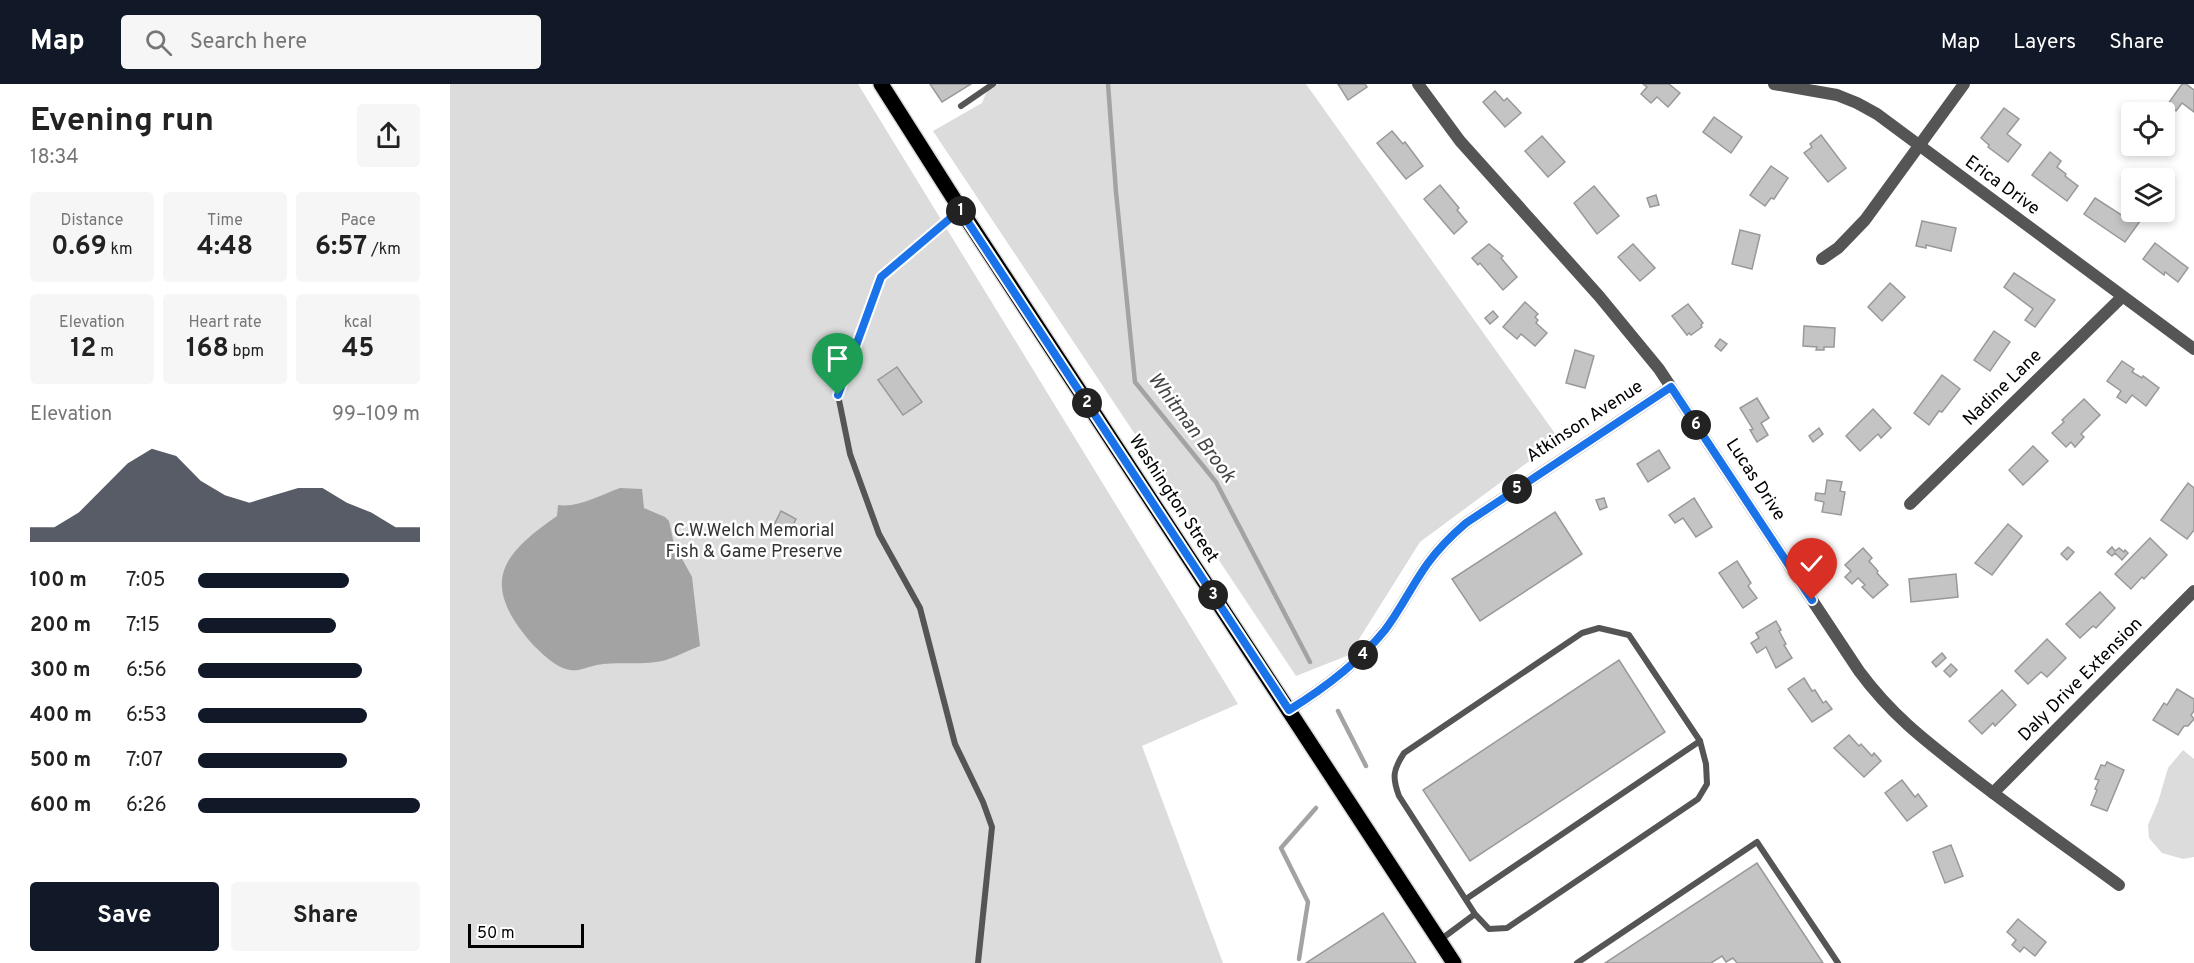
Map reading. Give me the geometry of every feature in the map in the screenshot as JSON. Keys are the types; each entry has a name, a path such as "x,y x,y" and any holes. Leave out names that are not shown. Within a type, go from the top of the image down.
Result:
{"main road":[{"name":"Washington Street","path":"881,84 960,210 1454,963"}],"street":[{"name":"Lucas Drive","path":"1418,84 1460,141 1643,347 1872,689 1901,721 1993,793 2119,885"},
{"name":"Erica Drive","path":"1774,84 1837,94 1877,114 1918,147 2194,349"},
{"path":"1822,259 1838,248 1865,220 1964,84"},
{"name":"Nadine Lane","path":"1910,504 2122,297"},
{"name":"Atkinson Avenue","path":"1289,710 1317,693 1368,650 1387,627 1428,563 1451,536 1466,523 1671,387"},
{"name":"Daly Drive Extension","path":"1993,793 2194,591"}],"lane":[{"path":"961,106 993,84"},
{"path":"960,210 881,277 838,395 850,454 879,534 920,608 955,744 983,802 992,827 978,963"},
{"path":"1599,628 1629,635 1700,741 1706,764 1707,784 1698,799 1506,928 1489,929 1475,915 1400,796 1394,781 1396,765 1404,753 1582,633 1599,628"},
{"path":"1466,899 1700,741"},
{"path":"1577,963 1757,842 1838,963"},
{"path":"1439,940 1475,915"}],"green space":[{"name":"C.W.Welch Memorial Fish & Game Preserve","path":"450,84 858,84 1238,704 1142,746 1223,963 450,963"},
{"path":"990,84 1306,84 1559,439 1420,542 1349,655 1296,676 933,131 982,103"},
{"path":"2183,750 2194,759 2194,857 2183,859 2162,853 2149,838 2148,825 2158,802 2168,768"}],"shaded area":[{"path":"620,488 642,489 644,508 669,521 674,544 692,577 700,646 658,662 605,664 578,670 566,669 549,660 537,649 511,614 504,597 502,581 505,567 525,541 557,516 558,505 582,503"}],"building":[{"path":"930,84 971,84 942,102"},
{"path":"1338,84 1365,84 1367,87 1348,100"},
{"path":"1643,84 1669,84 1680,93 1668,107 1657,97 1651,103 1641,94 1647,87"},
{"path":"2182,84 2194,90 2194,112 2182,103 2176,111 2175,102 2169,102"},
{"path":"1495,91 1504,101 1507,98 1521,113 1505,127 1483,102"},
{"path":"2004,108 2019,119 2007,134 2021,145 2008,162 1988,147 1989,145 1981,138"},
{"path":"1714,117 1742,137 1731,153 1703,132"},
{"path":"1392,131 1403,144 1405,142 1423,166 1406,179 1377,143"},
{"path":"1821,135 1846,168 1828,182 1804,153 1812,147 1810,144"},
{"path":"1542,136 1565,162 1548,177 1525,151"},
{"path":"2050,152 2061,161 2057,167 2078,186 2067,201 2032,175"},
{"path":"1771,166 1788,178 1774,199 1771,198 1765,206 1750,195"},
{"path":"1440,185 1467,222 1454,234 1424,199"},
{"path":"1594,186 1619,216 1597,234 1574,203"},
{"path":"1656,195 1659,205 1650,207 1647,198"},
{"path":"2095,198 2121,215 2121,222 2139,222 2125,242 2084,214"},
{"path":"1922,221 1956,228 1951,251 1926,245 1926,248 1916,246"},
{"path":"1740,230 1760,235 1752,269 1732,264"},
{"path":"2155,243 2188,268 2178,282 2165,272 2164,275 2143,259"},
{"path":"1489,244 1503,256 1501,258 1517,277 1503,290 1480,263 1478,265 1472,258"},
{"path":"1633,244 1655,268 1640,281 1618,257"},
{"path":"2014,273 2055,300 2035,327 2025,320 2033,309 2004,287"},
{"path":"1890,283 1905,297 1882,321 1868,307"},
{"path":"1525,302 1538,314 1535,317 1538,320 1536,323 1547,333 1535,346 1521,334 1517,339 1503,327"},
{"path":"1688,304 1703,323 1702,327 1691,335 1689,333 1687,335 1672,316"},
{"path":"1493,311 1498,317 1490,324 1485,318"},
{"path":"1804,326 1835,328 1834,347 1816,350 1817,347 1803,346"},
{"path":"1994,331 2010,342 1990,371 1974,360"},
{"path":"1720,339 1727,344 1721,351 1715,346"},
{"path":"1575,350 1594,356 1585,388 1566,383"},
{"path":"2122,361 2134,369 2132,372 2142,378 2143,376 2159,388 2146,406 2132,395 2126,403 2117,397 2121,391 2107,381"},
{"path":"897,367 922,402 903,415 878,380"},
{"path":"1942,375 1960,389 1929,425 1914,413"},
{"path":"1757,398 1769,418 1761,423 1768,435 1757,442 1750,430 1753,429 1740,408"},
{"path":"2084,399 2100,415 2081,434 2084,437 2075,447 2071,442 2066,447 2052,433"},
{"path":"1873,409 1891,428 1881,438 1878,434 1860,451 1846,436"},
{"path":"1819,428 1823,434 1813,442 1809,436"},
{"path":"2033,446 2048,461 2023,485 2009,470"},
{"path":"1659,450 1670,468 1648,482 1637,464"},
{"path":"1827,480 1842,482 1840,491 1845,492 1841,515 1822,512 1824,502 1815,500 1816,493 1825,494"},
{"path":"2188,483 2194,488 2194,530 2187,539 2161,520"},
{"path":"1604,498 1607,507 1600,510 1596,500"},
{"path":"1694,498 1712,527 1696,537 1683,518 1675,523 1669,515"},
{"path":"781,511 796,519 789,533 774,525"},
{"path":"1555,512 1582,554 1480,621 1452,579"},
{"path":"2008,524 2022,536 1992,575 1975,563"},
{"path":"2150,538 2167,555 2131,589 2115,574"},
{"path":"2068,547 2074,552 2067,560 2061,554"},
{"path":"2112,547 2115,551 2119,548 2128,553 2122,560 2115,553 2112,556 2107,552"},
{"path":"1863,548 1872,558 1869,561 1878,571 1877,573 1888,585 1873,598 1862,587 1865,585 1858,578 1852,584 1845,577 1851,571 1845,565"},
{"path":"1737,561 1751,583 1748,586 1757,598 1743,608 1719,573"},
{"path":"1956,574 1958,597 1911,602 1909,579"},
{"path":"2100,592 2115,608 2096,628 2093,626 2080,638 2066,624"},
{"path":"1776,621 1786,644 1784,645 1792,658 1776,668 1766,647 1757,653 1751,643 1759,638 1756,633"},
{"path":"2047,639 2066,658 2047,677 2041,672 2028,684 2015,671"},
{"path":"1942,653 1946,658 1936,667 1932,662"},
{"path":"1619,660 1665,732 1470,861 1423,790"},
{"path":"1951,664 1957,670 1950,677 1944,671"},
{"path":"1804,678 1812,691 1815,690 1823,703 1826,701 1832,709 1812,722 1788,689"},
{"path":"2177,689 2194,699 2194,711 2191,715 2194,719 2188,726 2184,726 2178,735 2153,720 2164,703 2167,705"},
{"path":"2002,690 2016,705 1995,726 1993,723 1982,734 1969,721"},
{"path":"1849,735 1859,746 1861,744 1872,756 1874,753 1881,761 1864,777 1834,748"},
{"path":"2107,762 2124,770 2107,811 2091,805 2099,780 2095,779 2101,765 2105,766"},
{"path":"1902,780 1915,797 1918,794 1927,806 1907,821 1885,793"},
{"path":"1951,845 1963,876 1945,883 1933,852"},
{"path":"1757,863 1823,963 1737,963 1733,958 1726,962 1722,956 1711,963 1605,963"},
{"path":"1383,913 1416,963 1306,963"},
{"path":"2018,919 2046,942 2035,956 2024,947 2020,952 2012,945 2016,940 2007,932"}],"waterway":[{"name":"Whitman Brook","path":"1108,84 1135,382 1216,482 1310,662"},
{"name":"Whitman Brook","path":"1338,711 1366,766"},
{"name":"Whitman Brook","path":"1299,959 1308,902 1281,848 1316,808"}],"route":[{"path":"838,395 881,277 960,210 1289,710 1317,693 1368,650 1387,627 1428,563 1451,536 1466,523 1671,387 1812,600"}]}
